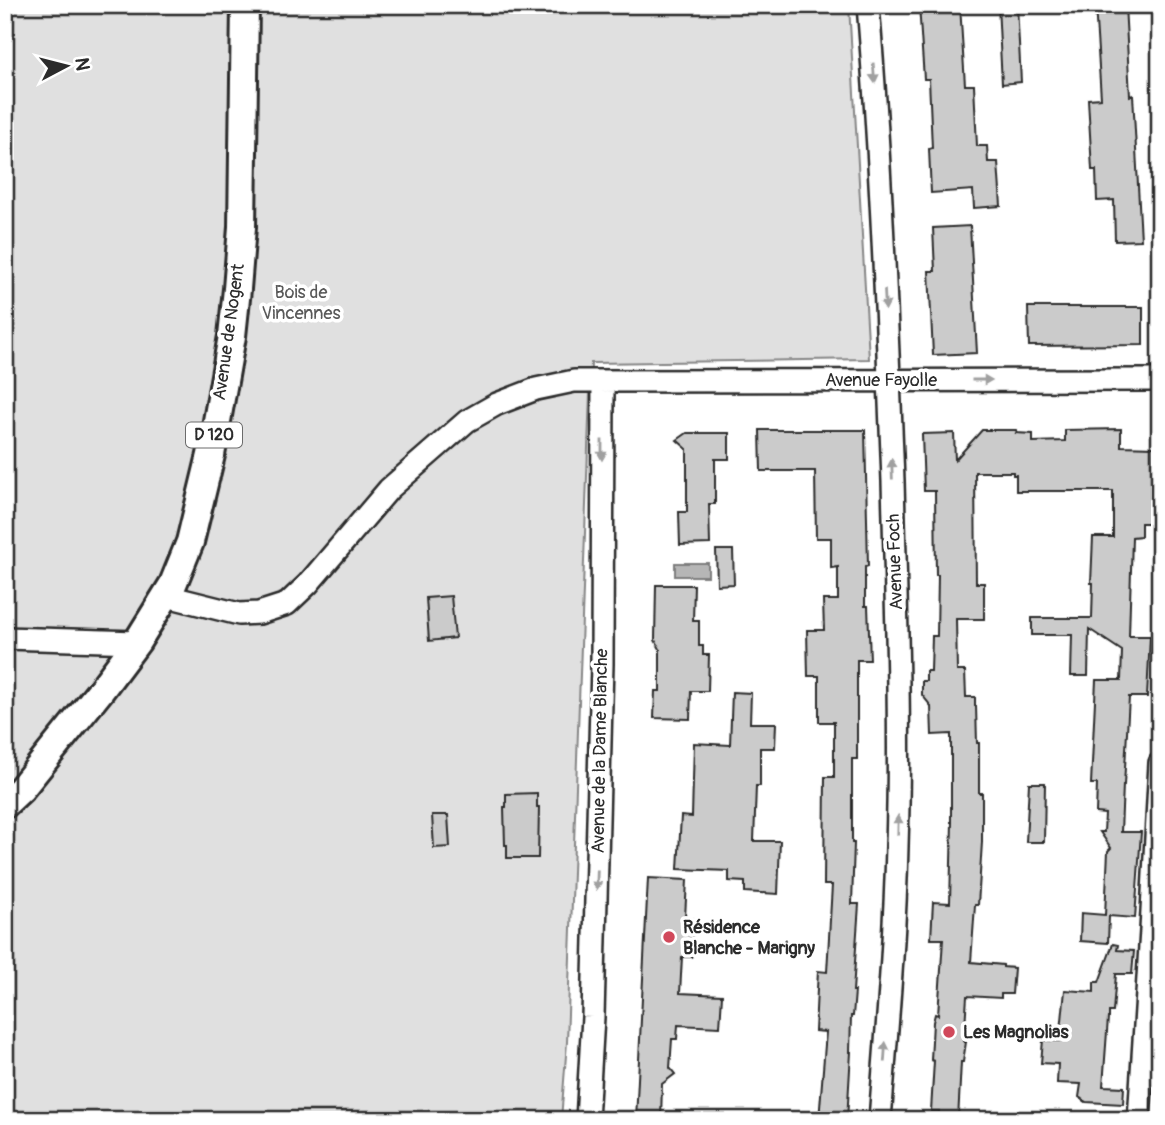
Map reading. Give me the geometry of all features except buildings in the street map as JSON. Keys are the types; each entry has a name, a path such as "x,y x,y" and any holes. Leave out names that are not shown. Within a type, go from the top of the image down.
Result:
{"main road":[{"name":"Avenue de Nogent","path":"5,804 29,779 137,642 167,596 184,561 211,455 232,336 242,227 245,5"}],"street":[{"name":"Avenue Foch","path":"868,5 876,108 889,380 897,626 898,789 894,915 880,1120"},
{"name":"Avenue Fayolle","path":"167,596 239,614 259,613 287,604 308,584 388,489 467,421 497,404 536,389 574,381 1160,380"},
{"name":"Avenue de la Dame Blanche","path":"587,1120 593,1017 602,689 603,381"},
{"path":"5,638 137,642"},
{"path":"1139,1120 1160,763"}],"green space":[{"name":"Bois de Vincennes","path":"5,5 849,5 869,359 591,363 567,1042 561,1120 5,1120"}],"shaded area":[{"path":"675,563 708,563 708,576 675,576"}],"place":[{"name":"Résidence Blanche - Marigny","path":"669,937"},
{"name":"Les Magnolias","path":"949,1032"}]}
